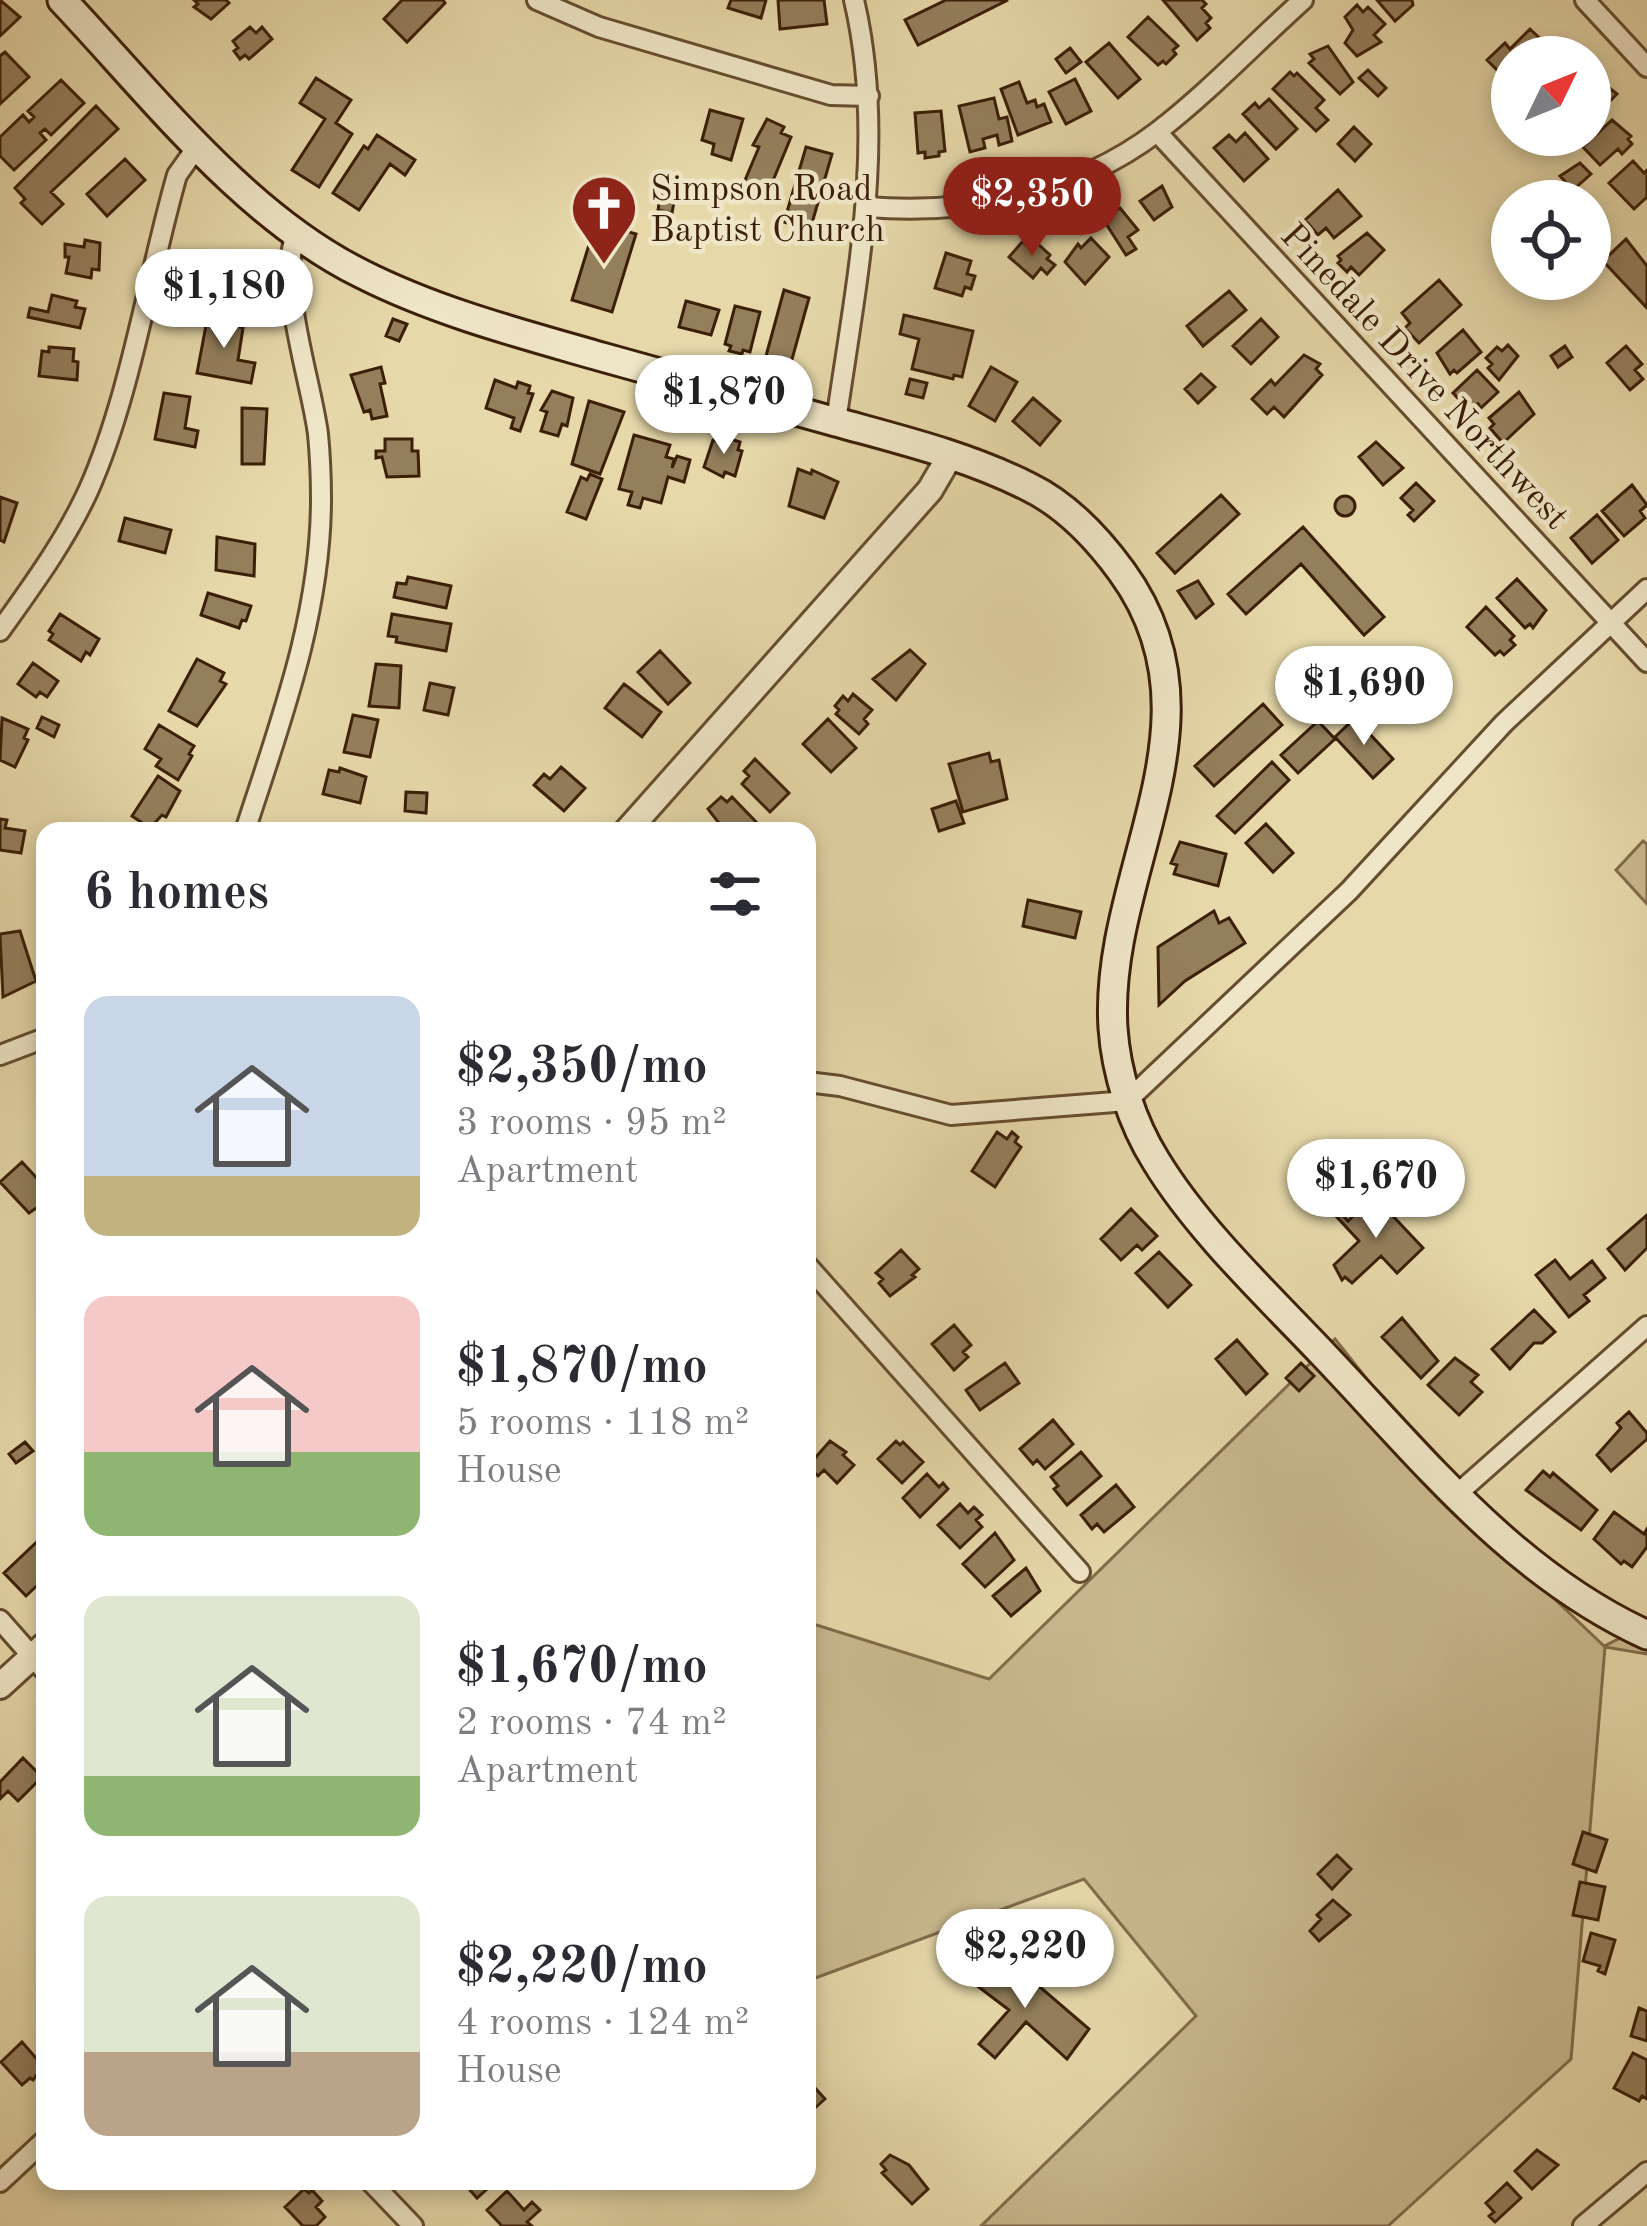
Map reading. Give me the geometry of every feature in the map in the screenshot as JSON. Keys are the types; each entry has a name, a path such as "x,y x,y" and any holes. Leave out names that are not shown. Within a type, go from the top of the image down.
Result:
{"main road":[{"path":"62,0 249,196 296,234 359,273 425,302 536,338 951,454 1033,488 1068,513 1127,579 1158,648 1167,701 1166,755 1118,945 1113,984 1113,1034 1127,1101 1153,1157 1279,1309 1456,1496 1524,1561 1600,1613 1647,1635"}],"street":[{"path":"537,0 599,28 831,94 869,96"},
{"path":"836,422 867,207 869,96 854,0"},
{"path":"867,207 918,211 1026,197 1092,172 1157,132 1303,0"},
{"path":"1585,0 1647,67"},
{"name":"Pinedale Drive Northwest","path":"1157,132 1647,662"},
{"path":"0,632 54,554 89,489 112,424 177,175 199,144"},
{"path":"248,822 296,673 317,563 318,436 289,267 296,234"},
{"path":"635,822 930,490 951,454"},
{"path":"816,1083 951,1115 1127,1101 1348,891 1504,723 1647,589"},
{"path":"0,1055 36,1041"},
{"path":"816,1275 1080,1572"},
{"path":"1456,1496 1647,1326"},
{"path":"0,1620 36,1652"},
{"path":"0,1686 36,1661"},
{"path":"0,2182 36,2148"},
{"path":"1583,2226 1647,2172"},
{"path":"378,2190 412,2226"}],"shaded area":[{"path":"1643,841 1647,844 1647,904 1616,870"},
{"path":"1335,1339 1502,1549 1604,1646 1647,1625 1647,1654 1605,1647 1571,2059 1388,2226 981,2226 1196,2016 1084,1879 816,1978 816,1625 989,1679"}],"building":[{"path":"0,0 20,17 0,36"},
{"path":"194,0 229,3 211,19 194,7 198,4"},
{"path":"402,0 445,3 407,42 384,19"},
{"path":"731,0 766,0 761,18 728,8"},
{"path":"778,0 824,0 827,24 780,29"},
{"path":"946,0 1008,0 918,45 905,20"},
{"path":"1163,0 1202,0 1211,18 1206,23 1210,28 1197,40"},
{"path":"1377,0 1412,0 1413,5 1395,21"},
{"path":"1357,5 1363,12 1368,7 1385,24 1374,35 1381,42 1357,56 1345,43 1353,30 1345,17"},
{"path":"1148,17 1178,46 1166,64 1158,65 1128,37"},
{"path":"250,27 256,33 262,27 272,39 249,59 245,55 240,59 233,41"},
{"path":"1109,43 1140,79 1118,98 1086,62"},
{"path":"1328,46 1353,82 1340,94 1309,63 1314,59 1310,54"},
{"path":"1070,48 1081,62 1066,73 1056,59"},
{"path":"5,52 29,77 0,104 0,56"},
{"path":"1368,70 1386,88 1378,96 1359,78"},
{"path":"1290,72 1297,73 1324,100 1316,108 1328,120 1316,131 1273,89"},
{"path":"316,78 351,100 336,123 352,134 319,187 292,170 325,119 300,103"},
{"path":"1075,79 1091,111 1066,124 1049,92"},
{"path":"61,80 84,103 51,135 45,129 40,133 46,140 14,170 0,156 0,137 23,115 29,122 34,117 28,111"},
{"path":"1019,82 1027,103 1044,104 1051,122 1018,135 1001,89"},
{"path":"994,98 999,119 1007,117 1012,141 999,145 997,135 983,139 985,148 970,152 959,106"},
{"path":"1269,99 1297,129 1276,149 1243,114"},
{"path":"96,106 118,129 51,192 63,204 42,224 21,203 25,199 15,188"},
{"path":"710,110 743,119 731,160 712,154 714,144 702,140"},
{"path":"941,111 945,151 925,158 925,152 918,153 915,113"},
{"path":"767,119 784,127 781,133 791,137 767,195 743,185 759,147 753,145"},
{"path":"1611,121 1631,136 1632,144 1622,154 1618,149 1611,155"},
{"path":"1354,127 1371,144 1355,161 1338,144"},
{"path":"1245,133 1268,159 1244,181 1214,148 1229,135 1236,142"},
{"path":"377,135 415,160 405,175 390,164 359,210 333,193 364,146 368,149"},
{"path":"806,147 832,154 810,230 784,222"},
{"path":"125,159 145,180 107,216 87,194"},
{"path":"1633,161 1644,173 1647,170 1647,197 1634,209 1611,181"},
{"path":"1580,163 1591,174 1584,180 1560,176"},
{"path":"1162,186 1172,207 1154,220 1140,201"},
{"path":"1338,190 1361,216 1334,238 1326,228 1318,235 1305,220"},
{"path":"661,193 675,196 672,213 658,210"},
{"path":"1120,208 1138,230 1128,237 1136,249 1126,255 1103,219"},
{"name":"Simpson Road Baptist Church","path":"596,222 636,234 612,312 572,300"},
{"path":"1367,233 1384,250 1359,275 1351,267 1347,272 1338,256"},
{"path":"1091,238 1109,257 1085,284 1065,262 1078,244 1081,248"},
{"path":"1626,239 1647,266 1647,308 1611,270 1611,253"},
{"path":"85,240 100,243 99,270 92,269 91,278 66,273 65,244 84,247"},
{"path":"1023,241 1027,246 1038,244 1050,255 1047,259 1055,265 1047,274 1041,268 1033,278 1009,257"},
{"path":"946,253 971,261 967,274 975,276 971,289 965,287 962,296 935,288"},
{"path":"1439,280 1461,305 1419,343 1405,328 1410,323 1402,313"},
{"path":"784,290 809,298 791,363 766,356"},
{"path":"1229,291 1246,310 1203,346 1187,326"},
{"path":"52,295 77,301 75,307 85,309 80,328 28,317 30,308 48,312"},
{"path":"686,301 719,310 711,335 679,327"},
{"path":"735,306 760,312 750,352 743,350 742,354 729,351 731,346 725,344"},
{"path":"208,315 241,321 238,360 255,363 251,383 197,373"},
{"path":"904,315 973,331 962,377 912,369 919,339 900,334"},
{"path":"393,319 407,324 399,341 386,336"},
{"path":"1261,319 1278,337 1251,364 1233,346"},
{"path":"1463,330 1481,352 1450,374 1437,353"},
{"path":"1508,345 1518,356 1499,380 1486,358 1497,347 1502,351"},
{"path":"1565,346 1572,357 1558,367 1551,356"},
{"path":"1626,346 1642,364 1635,370 1643,379 1630,390 1607,363"},
{"path":"49,347 74,349 77,380 39,376 42,351 49,352"},
{"path":"1304,355 1320,364 1316,369 1322,375 1284,417 1274,407 1267,414 1252,399 1271,380 1275,385"},
{"path":"381,367 387,416 372,419 370,410 364,412 351,375"},
{"path":"991,367 1017,382 995,421 969,406"},
{"path":"1477,370 1498,392 1471,412 1453,393"},
{"path":"1201,374 1215,387 1198,403 1185,389"},
{"path":"910,379 927,383 923,398 906,394"},
{"path":"495,380 516,388 518,382 530,386 528,393 533,394 520,431 511,428 514,418 486,408"},
{"path":"552,391 573,398 567,426 562,424 558,436 541,431 547,412 541,410"},
{"path":"1519,392 1534,414 1503,443 1490,428 1494,424 1489,418"},
{"path":"164,393 190,397 185,428 198,431 195,447 155,439"},
{"path":"1033,398 1060,421 1040,445 1013,421"},
{"path":"589,401 624,412 600,474 572,464"},
{"path":"242,408 267,409 264,464 242,464"},
{"path":"634,435 670,445 666,457 674,459 672,468 677,456 690,460 684,482 668,477 661,503 643,498 640,508 628,505 632,492 619,489"},
{"path":"724,437 740,442 735,476 725,472 723,477 704,467 713,440 723,443"},
{"path":"385,439 412,439 412,451 418,451 419,476 387,477 382,457 376,458 376,451 385,451"},
{"path":"1376,442 1403,468 1383,485 1359,457"},
{"path":"798,469 838,482 824,518 789,506"},
{"path":"590,474 602,479 586,519 567,512 581,477 587,480"},
{"path":"1416,483 1434,501 1414,521 1408,515 1413,510 1401,498"},
{"path":"1632,485 1647,505 1640,511 1645,518 1624,536 1602,511"},
{"path":"1221,495 1239,514 1175,573 1157,553"},
{"path":"1345,496 1355,506 1345,516 1335,506"},
{"path":"0,497 17,503 4,542 0,540"},
{"path":"1597,515 1618,540 1592,563 1571,538"},
{"path":"125,518 171,530 165,553 119,541"},
{"path":"1303,527 1384,617 1364,635 1301,564 1246,614 1228,594"},
{"path":"217,537 255,544 254,576 216,570"},
{"path":"408,577 451,586 446,608 394,597 397,583 406,584"},
{"path":"1517,579 1546,610 1533,628 1530,624 1525,628 1497,598"},
{"path":"1198,581 1213,604 1196,618 1178,591"},
{"path":"208,593 251,606 246,621 239,628 201,615"},
{"path":"1486,607 1514,636 1510,640 1515,645 1504,655 1500,651 1495,655 1467,627"},
{"path":"60,614 99,639 81,661 49,640"},
{"path":"392,614 451,624 446,651 396,642 397,637 388,636"},
{"path":"910,650 925,664 896,700 873,679"},
{"path":"660,651 690,683 668,704 638,672"},
{"path":"197,659 224,673 220,681 226,684 197,726 169,711"},
{"path":"33,663 58,681 47,697 40,692 36,697 18,684"},
{"path":"376,664 401,666 399,708 369,706"},
{"path":"430,683 454,688 448,715 424,710"},
{"path":"624,684 661,712 642,737 605,708"},
{"path":"853,694 872,710 859,734 836,714 835,706 843,696 848,701"},
{"path":"1263,704 1282,725 1214,786 1195,766"},
{"path":"353,715 378,720 370,757 344,752"},
{"path":"42,717 59,725 54,737 37,728"},
{"path":"2,718 28,729 15,767 0,760"},
{"path":"1355,718 1393,759 1373,778 1335,737"},
{"path":"828,719 856,748 831,772 803,744"},
{"path":"1318,721 1335,739 1298,773 1281,755"},
{"path":"159,725 194,746 178,780 156,766 161,759 145,749"},
{"path":"989,753 991,762 999,760 1007,799 963,812 949,764"},
{"path":"755,759 789,793 770,812 742,784 749,776 744,771"},
{"path":"1272,762 1289,780 1235,833 1217,816"},
{"path":"561,767 585,788 564,811 534,785 544,774 550,779"},
{"path":"340,768 366,777 360,803 323,794 329,770 339,772"},
{"path":"158,776 180,791 166,817 141,822 132,816"},
{"path":"406,792 427,793 426,813 405,811"},
{"path":"721,797 727,802 732,797 756,822 718,822 708,809"},
{"path":"956,801 964,823 939,831 932,809"},
{"path":"0,819 7,820 5,828 25,831 21,853 0,850"},
{"path":"1266,824 1293,853 1273,872 1246,843"},
{"path":"1180,842 1226,854 1218,886 1174,874 1177,865 1171,863"},
{"path":"1028,900 1081,912 1075,938 1023,926"},
{"path":"1214,911 1219,923 1229,918 1245,943 1185,981 1159,1005 1158,947"},
{"path":"20,931 36,981 3,997 0,934"},
{"path":"997,1132 1007,1139 1012,1132 1021,1147 995,1187 972,1171"},
{"path":"22,1162 36,1177 36,1208 29,1213 0,1182"},
{"path":"1374,1196 1423,1248 1397,1273 1381,1256 1352,1283 1345,1277 1342,1280 1334,1265 1359,1241 1335,1215 1339,1211 1348,1221"},
{"path":"1131,1209 1157,1236 1142,1250 1137,1245 1121,1260 1101,1239"},
{"path":"1647,1215 1647,1248 1625,1270 1608,1249"},
{"path":"901,1250 919,1269 890,1296 876,1273"},
{"path":"1159,1252 1191,1285 1168,1307 1136,1273"},
{"path":"1555,1260 1570,1279 1592,1261 1605,1278 1584,1295 1589,1301 1569,1317 1536,1275"},
{"path":"1534,1310 1555,1332 1542,1343 1534,1343 1510,1369 1492,1349"},
{"path":"1402,1318 1438,1361 1421,1378 1382,1337"},
{"path":"954,1325 971,1345 963,1352 968,1357 954,1370 932,1344"},
{"path":"1237,1340 1267,1374 1246,1394 1216,1359"},
{"path":"1455,1358 1478,1375 1471,1382 1482,1392 1459,1415 1428,1385"},
{"path":"1005,1363 1019,1383 980,1410 966,1390"},
{"path":"1301,1363 1314,1376 1299,1391 1286,1378"},
{"path":"1629,1412 1647,1439 1611,1471 1597,1455"},
{"path":"1053,1420 1073,1444 1045,1469 1020,1449"},
{"path":"830,1441 854,1465 837,1483 824,1470 816,1474 816,1457"},
{"path":"896,1441 923,1462 902,1483 878,1459"},
{"path":"25,1442 33,1451 16,1463 9,1454"},
{"path":"1081,1452 1101,1476 1067,1505 1051,1477"},
{"path":"1543,1471 1550,1477 1553,1473 1597,1510 1581,1530 1526,1490"},
{"path":"927,1474 939,1487 943,1483 948,1489 920,1517 903,1498"},
{"path":"1116,1485 1134,1507 1104,1532 1097,1524 1092,1529 1081,1515"},
{"path":"960,1504 968,1513 974,1507 982,1515 976,1520 982,1527 960,1548 938,1525"},
{"path":"1614,1512 1644,1534 1647,1529 1647,1547 1632,1567 1624,1561 1621,1564 1594,1539"},
{"path":"995,1533 1014,1560 985,1587 963,1564"},
{"path":"36,1543 36,1587 26,1596 4,1573"},
{"path":"1026,1568 1040,1591 1011,1616 993,1596"},
{"path":"23,1758 36,1771 36,1783 18,1801 8,1791 0,1799 0,1782"},
{"path":"1583,1832 1607,1840 1596,1872 1573,1864"},
{"path":"1337,1855 1351,1869 1332,1889 1318,1874"},
{"path":"1580,1882 1605,1887 1598,1920 1573,1915"},
{"path":"1333,1900 1350,1915 1319,1941 1310,1931 1321,1919 1317,1915"},
{"path":"1591,1933 1615,1940 1605,1974 1598,1971 1600,1966 1583,1961"},
{"path":"982,1954 1012,1975 1007,1981 1021,1993 1032,1980 1089,2029 1067,2059 1026,2022 995,2058 979,2044 1009,2010 963,1975"},
{"path":"1639,2008 1647,2011 1647,2041 1631,2036"},
{"path":"22,2042 36,2058 36,2076 22,2085 1,2062"},
{"path":"1633,2053 1647,2060 1647,2099 1642,2096 1639,2101 1614,2088"},
{"path":"1537,2150 1558,2165 1532,2189 1515,2171"},
{"path":"890,2155 909,2165 928,2189 912,2204 882,2173 886,2170 881,2164"},
{"path":"1507,2183 1521,2198 1495,2222 1486,2203"},
{"path":"303,2190 312,2190 322,2201 316,2207 325,2217 316,2226 303,2226 285,2207"},
{"path":"507,2191 524,2210 532,2202 540,2210 527,2222 532,2226 502,2226 487,2210"}],"place":[{"name":"Simpson Road Baptist Church","path":"604,267"}]}
